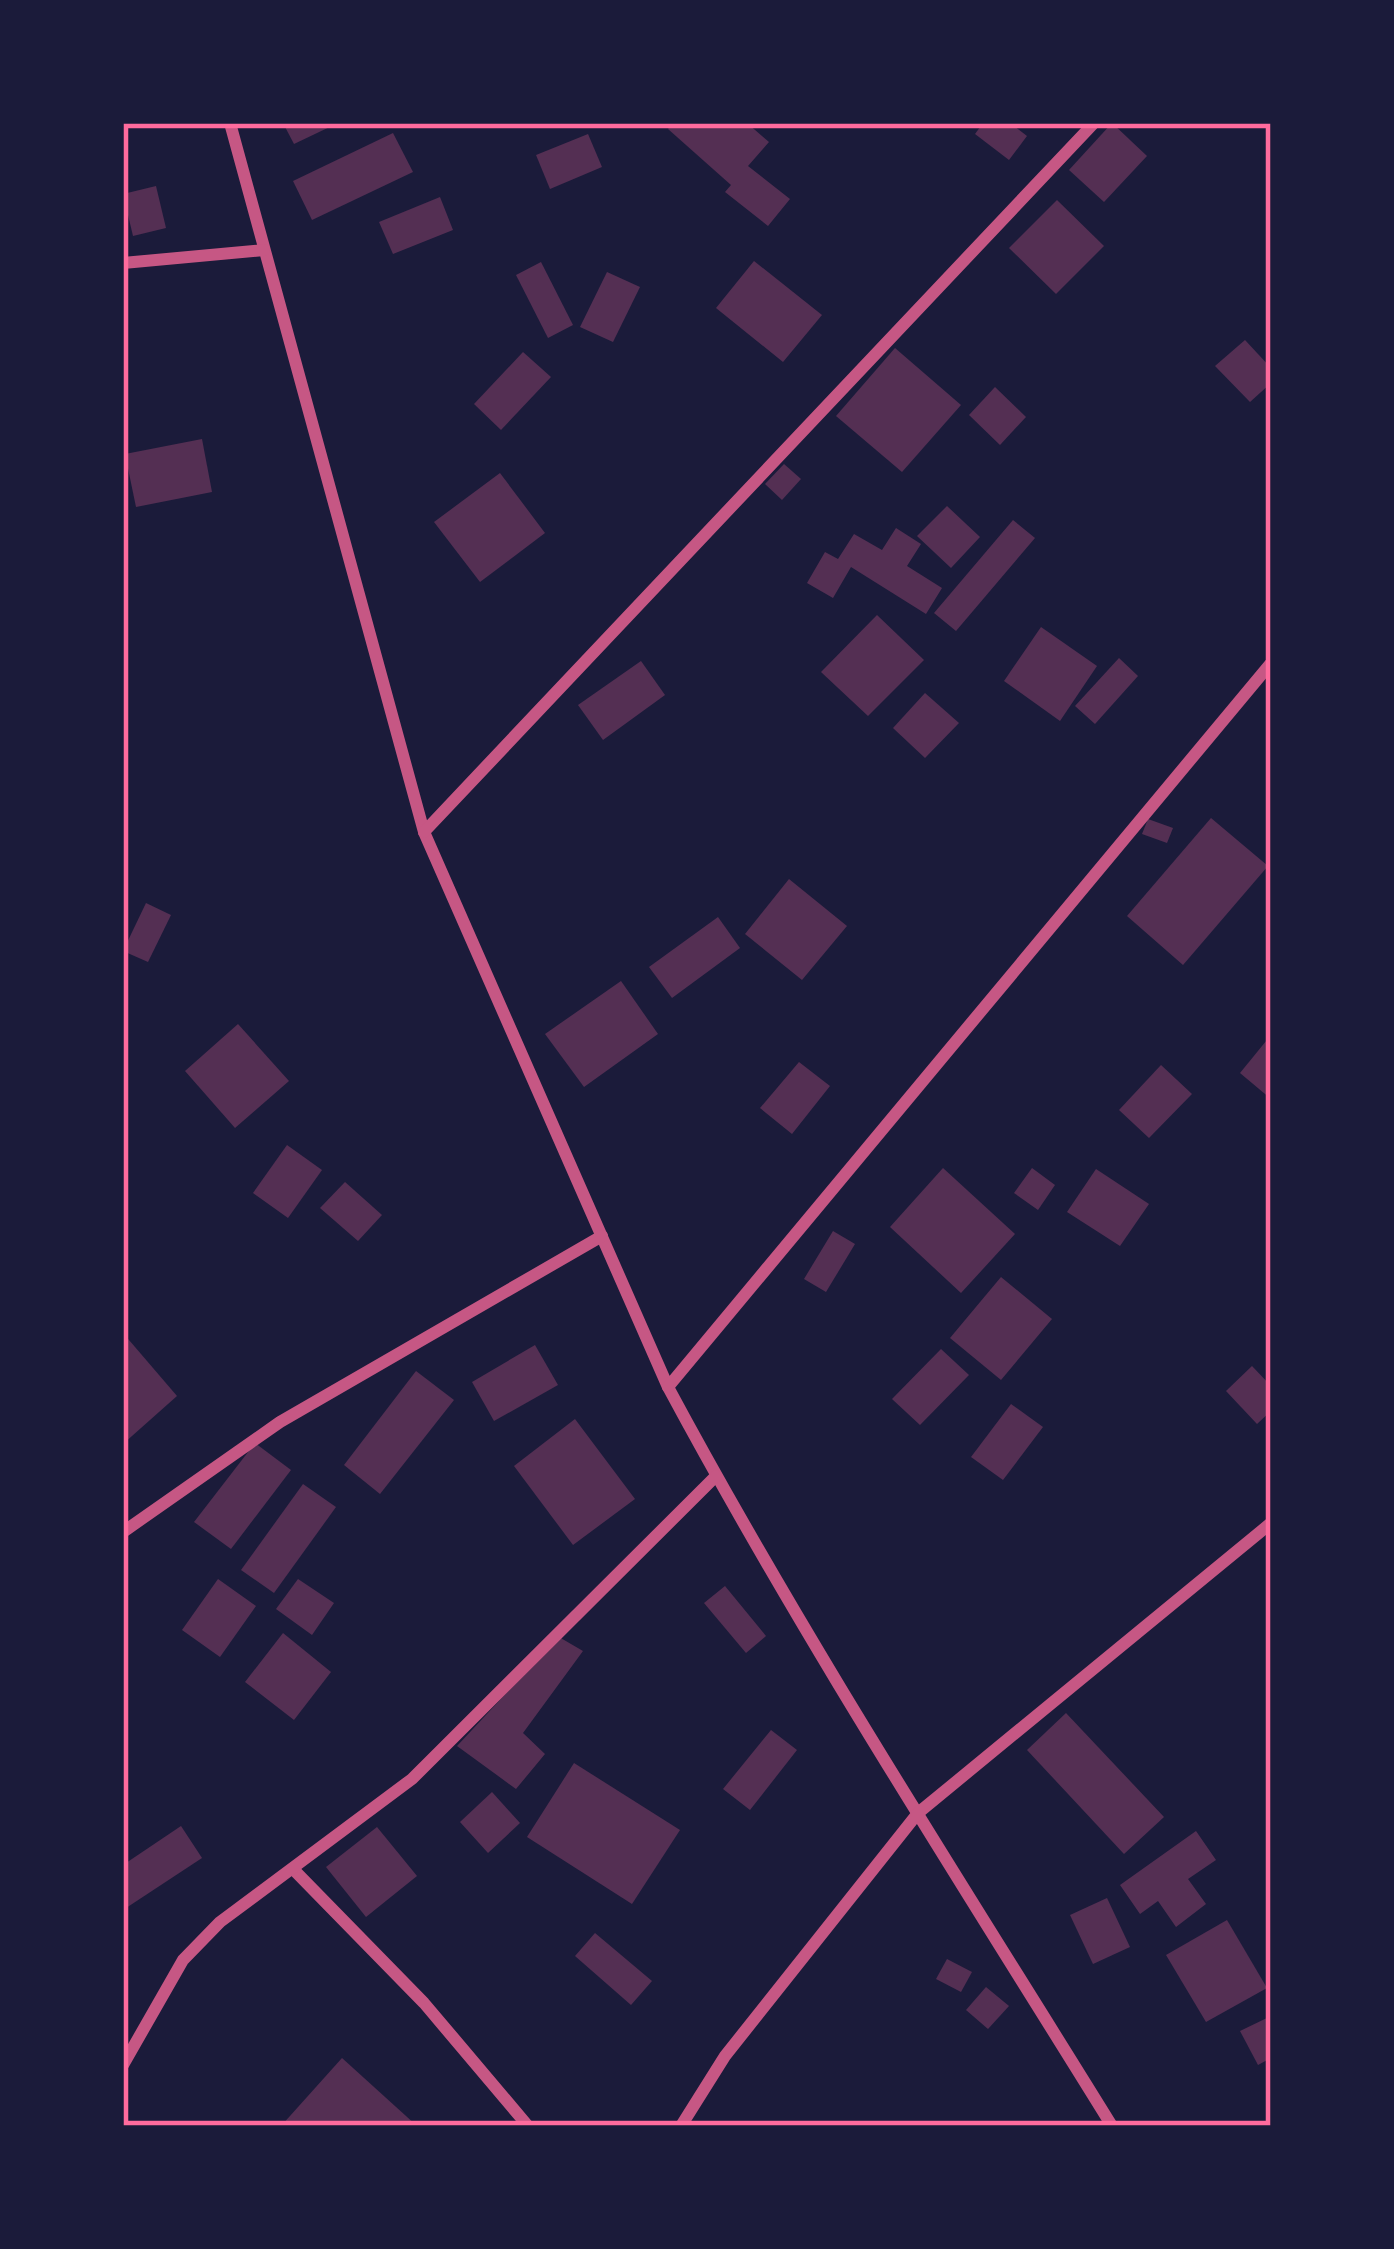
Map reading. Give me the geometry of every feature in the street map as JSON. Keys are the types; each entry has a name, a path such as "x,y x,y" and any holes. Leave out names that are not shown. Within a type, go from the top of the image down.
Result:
{"street":[{"path":"230,123 424,832 668,1388 918,1813 1112,2126"},
{"path":"424,832 1094,123"},
{"path":"123,263 264,250"},
{"path":"668,1388 1271,663"},
{"path":"123,1532 280,1422 602,1236"},
{"path":"123,2065 183,1960 220,1922 412,1779 716,1476"},
{"path":"681,2126 725,2056 918,1813 1271,1523"},
{"path":"292,1870 413,1991 528,2126"}],"building":[{"path":"283,123 338,123 294,144"},
{"path":"673,123 747,123 769,142 748,166 790,199 768,226 725,192 731,185 668,129"},
{"path":"983,123 1010,123 1027,136 1009,160 975,134"},
{"path":"1112,123 1147,156 1104,202 1069,170"},
{"path":"393,133 413,172 312,220 293,181"},
{"path":"588,134 602,167 550,189 536,155"},
{"path":"156,186 166,228 133,236 123,194"},
{"path":"440,197 453,230 393,254 379,222"},
{"path":"1057,200 1104,246 1056,294 1009,248"},
{"path":"754,261 822,315 783,362 716,308"},
{"path":"541,262 573,325 548,338 516,275"},
{"path":"607,272 640,287 613,342 580,327"},
{"path":"1245,340 1271,368 1271,383 1250,402 1215,366"},
{"path":"895,348 961,405 902,472 836,416"},
{"path":"523,352 551,377 501,430 474,404"},
{"path":"995,387 1026,417 1000,445 969,415"},
{"path":"202,439 212,492 136,507 125,454"},
{"path":"784,464 801,479 782,500 765,484"},
{"path":"500,473 545,533 480,582 434,522"},
{"path":"947,506 980,537 951,568 917,536"},
{"path":"1013,520 1035,538 956,631 934,613"},
{"path":"896,528 921,544 907,566 942,588 926,614 851,567 833,598 807,583 825,552 838,559 854,534 882,550"},
{"path":"877,615 924,660 868,716 821,672"},
{"path":"1041,627 1097,666 1060,721 1004,681"},
{"path":"1119,658 1138,676 1095,724 1075,706"},
{"path":"641,661 665,695 603,740 578,705"},
{"path":"925,693 959,723 925,758 893,728"},
{"path":"1211,818 1268,866 1183,965 1127,916"},
{"path":"1148,819 1173,828 1167,843 1142,834"},
{"path":"789,879 847,926 802,980 745,934"},
{"path":"146,903 171,915 148,962 123,951"},
{"path":"718,917 740,948 672,998 649,967"},
{"path":"621,981 658,1034 584,1087 545,1034"},
{"path":"238,1024 289,1081 235,1128 185,1071"},
{"path":"1271,1035 1271,1099 1240,1073"},
{"path":"799,1062 830,1086 792,1134 760,1108"},
{"path":"1161,1065 1192,1094 1149,1138 1119,1110"},
{"path":"287,1145 322,1170 288,1218 253,1193"},
{"path":"943,1168 1015,1234 961,1293 890,1227"},
{"path":"1032,1168 1055,1185 1038,1210 1014,1193"},
{"path":"1096,1169 1149,1204 1120,1246 1067,1212"},
{"path":"345,1182 382,1215 358,1241 320,1208"},
{"path":"833,1231 855,1244 826,1292 804,1279"},
{"path":"1001,1277 1052,1319 1001,1380 950,1338"},
{"path":"123,1333 177,1396 123,1444"},
{"path":"535,1345 558,1385 494,1421 472,1382"},
{"path":"941,1349 969,1375 920,1425 892,1399"},
{"path":"1252,1366 1271,1386 1271,1411 1257,1424 1226,1391"},
{"path":"416,1371 454,1400 380,1494 344,1465"},
{"path":"1011,1404 1043,1427 1003,1480 971,1457"},
{"path":"575,1419 635,1499 573,1545 514,1466"},
{"path":"255,1443 291,1470 231,1549 194,1522"},
{"path":"303,1484 336,1507 274,1593 241,1570"},
{"path":"218,1579 256,1606 220,1657 182,1630"},
{"path":"298,1579 334,1603 312,1635 276,1609"},
{"path":"725,1586 766,1636 746,1653 704,1603"},
{"path":"283,1633 331,1672 294,1720 245,1682"},
{"path":"559,1637 583,1651 523,1733 545,1754 516,1789 457,1746"},
{"path":"1066,1713 1164,1817 1124,1854 1027,1750"},
{"path":"771,1730 797,1750 750,1810 723,1789"},
{"path":"574,1763 680,1830 632,1904 527,1837"},
{"path":"492,1792 520,1823 488,1853 460,1822"},
{"path":"181,1826 202,1858 123,1910 123,1865"},
{"path":"377,1827 417,1876 366,1917 326,1867"},
{"path":"1196,1831 1216,1860 1188,1879 1206,1904 1176,1927 1158,1901 1140,1914 1120,1885"},
{"path":"1107,1898 1130,1947 1093,1964 1070,1915"},
{"path":"1227,1920 1267,1988 1206,2022 1166,1955"},
{"path":"595,1933 652,1981 631,2005 575,1956"},
{"path":"947,1959 972,1972 961,1992 936,1979"},
{"path":"986,1987 1009,2006 988,2029 966,2010"},
{"path":"1271,2016 1271,2058 1258,2065 1240,2031"},
{"path":"342,2058 417,2126 281,2126"}]}
